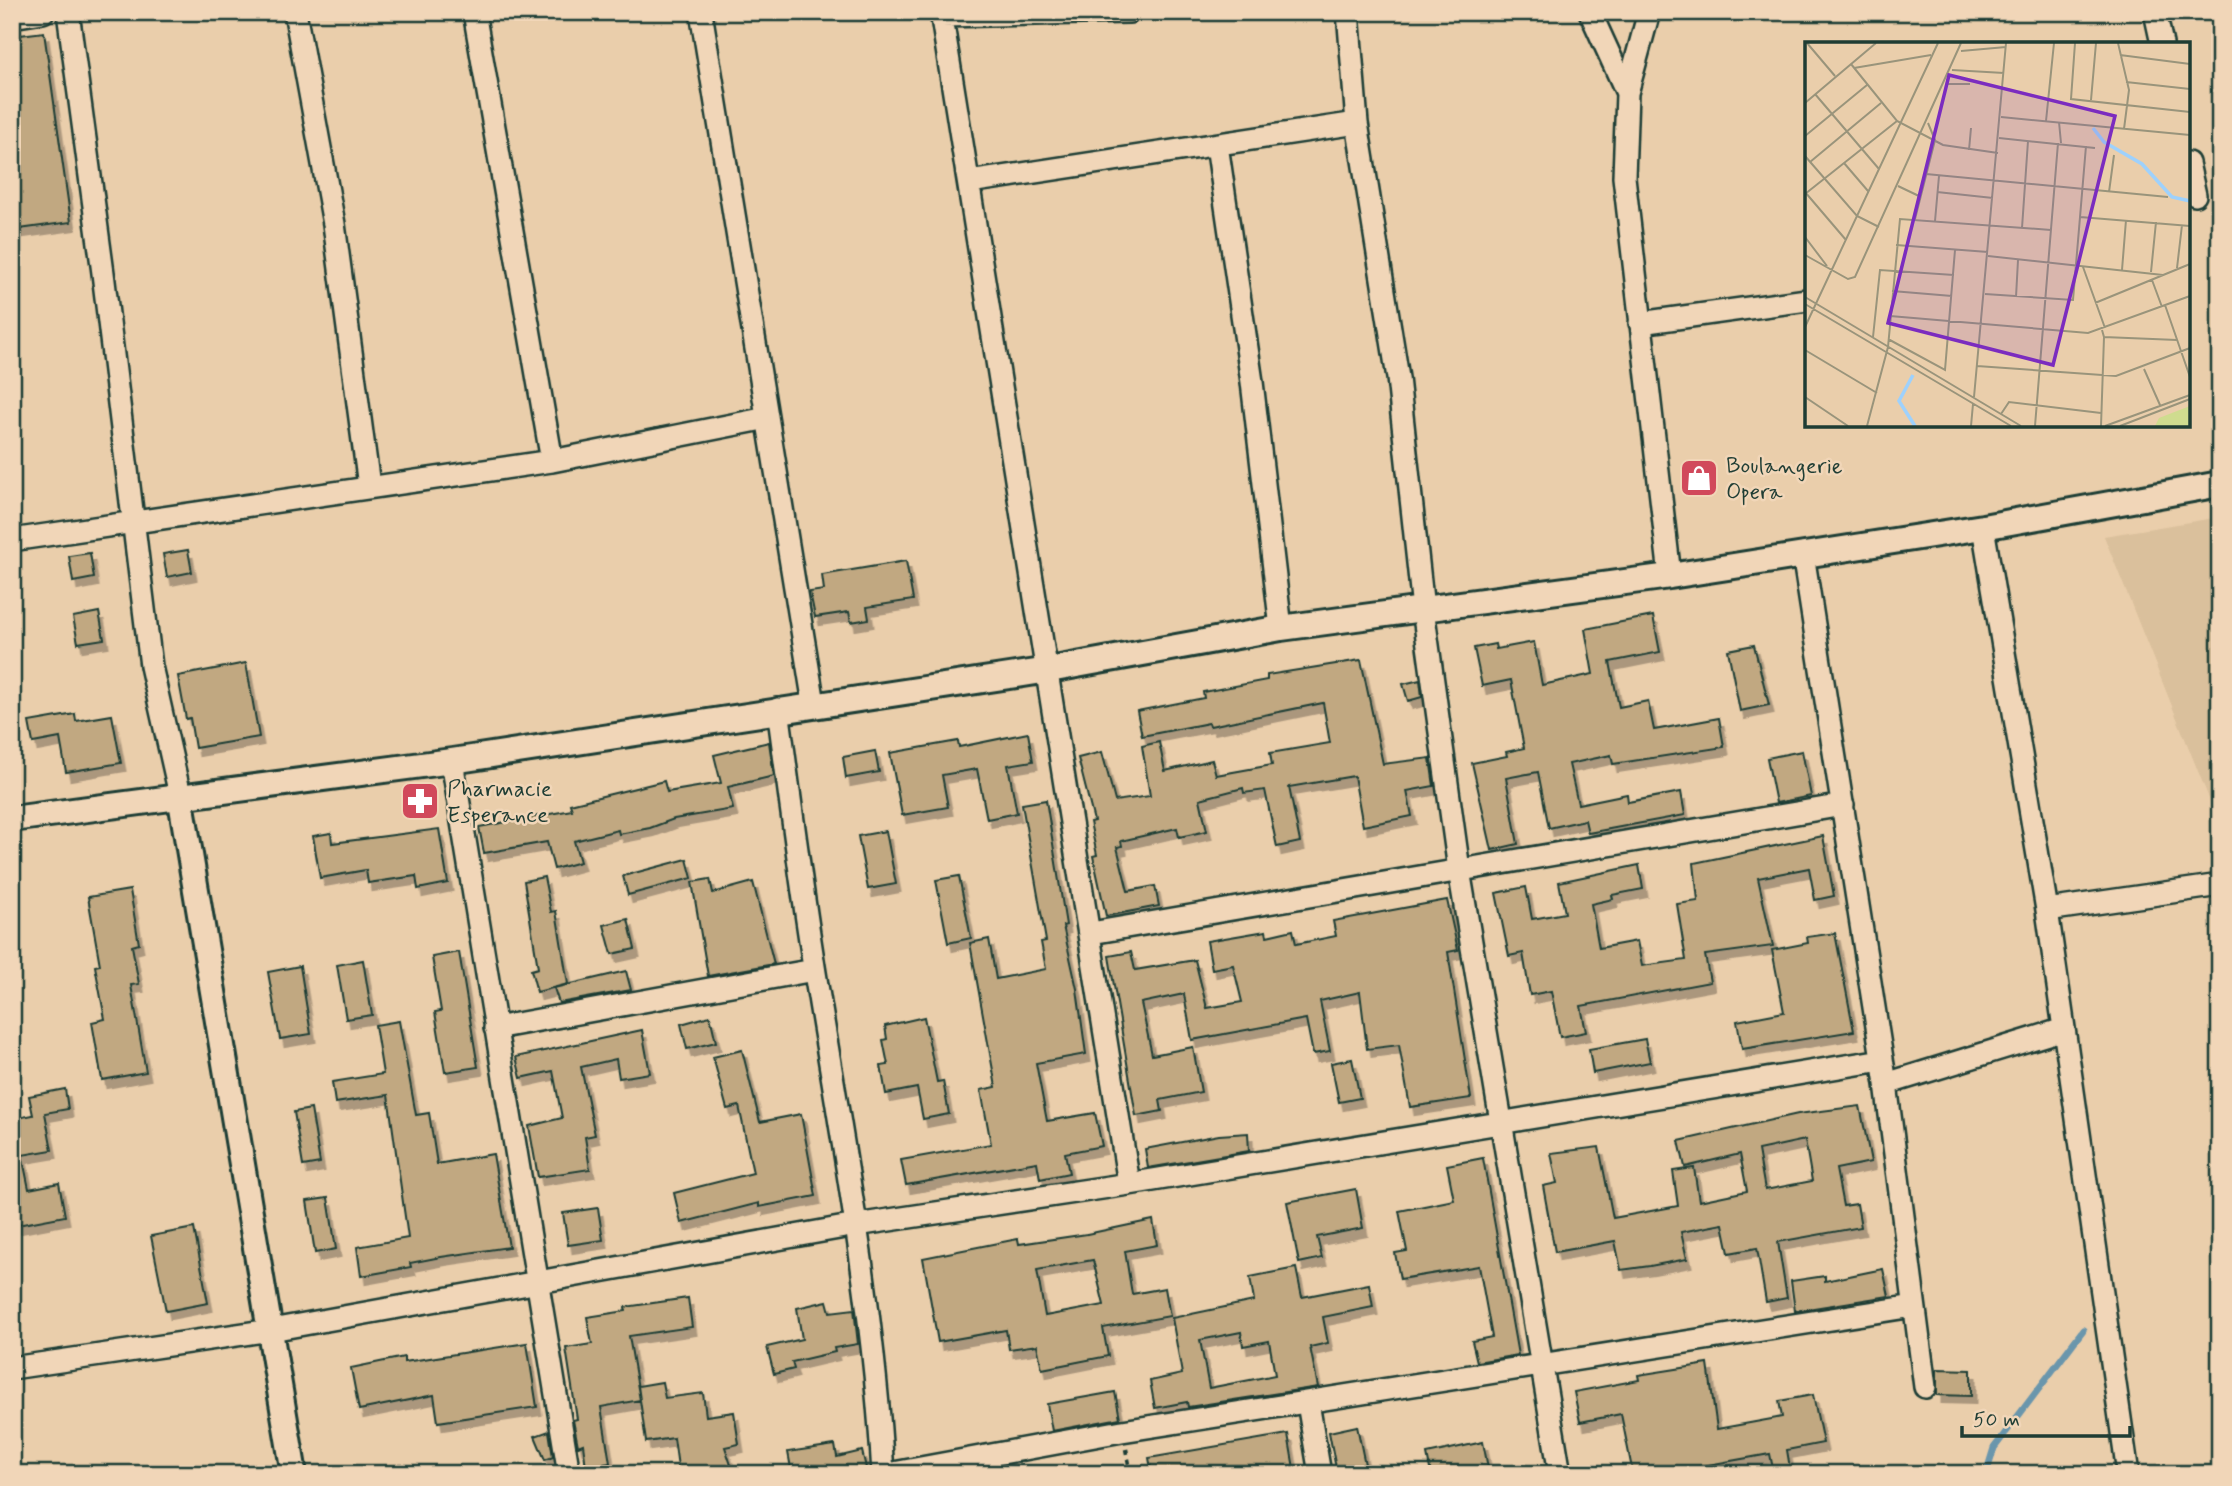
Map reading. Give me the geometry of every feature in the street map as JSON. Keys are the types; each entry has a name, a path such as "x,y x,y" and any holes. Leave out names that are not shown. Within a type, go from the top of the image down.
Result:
{"street":[{"path":"12,17 43,12"},
{"path":"68,12 103,273 150,666 180,795 294,1474"},
{"path":"295,12 334,224 369,486"},
{"path":"474,12 552,461"},
{"path":"701,12 814,704"},
{"path":"1129,12 942,14 1049,670 1129,1184"},
{"path":"1348,12 1357,124 1398,378 1423,609 1459,870 1560,1474"},
{"path":"1590,12 1627,93"},
{"path":"1641,12 1649,12 1627,93 1625,177 1670,576"},
{"path":"2155,12 2162,42"},
{"path":"969,182 1357,124"},
{"path":"1217,145 1252,382 1281,628"},
{"path":"2190,172 2195,195"},
{"path":"1640,323 1805,300"},
{"path":"12,540 552,461 767,418"},
{"path":"12,819 452,761 778,709 1049,670 1281,628 1670,576 1983,527 2220,484"},
{"path":"1983,527 2047,910 2128,1474"},
{"path":"1803,554 1886,1084 1925,1387"},
{"path":"778,709 814,970 856,1225 875,1368 885,1474 1122,1432 1914,1306"},
{"path":"452,761 495,1028 540,1281 569,1474"},
{"path":"1091,933 1843,805"},
{"path":"2047,910 2220,885"},
{"path":"495,1028 814,970"},
{"path":"1886,1084 2064,1029"},
{"path":"12,1368 271,1330 856,1225 1129,1184 1882,1060"},
{"path":"1308,1403 1320,1474"}],"shaded area":[{"path":"2220,517 2220,826 2104,536"}],"building":[{"path":"44,32 71,222 12,230 12,36"},
{"path":"188,550 192,572 167,577 163,554"},
{"path":"90,553 94,578 73,582 69,556"},
{"path":"906,561 913,600 867,607 869,619 851,622 849,612 815,617 810,592 824,590 822,575"},
{"path":"99,612 104,639 78,643 73,617"},
{"path":"1653,616 1660,652 1610,662 1619,707 1648,701 1654,730 1719,718 1724,747 1613,764 1611,755 1569,764 1578,804 1627,794 1628,802 1681,792 1685,815 1588,833 1585,820 1549,828 1538,772 1506,778 1518,844 1492,850 1472,763 1507,756 1506,752 1524,748 1511,680 1482,686 1474,648 1495,644 1496,649 1534,642 1542,685 1593,674 1585,629"},
{"path":"1754,645 1769,705 1740,711 1728,650"},
{"path":"1361,660 1383,764 1430,758 1434,786 1407,791 1412,816 1363,826 1354,776 1289,787 1300,842 1277,847 1265,790 1244,793 1243,788 1200,799 1207,831 1179,837 1177,828 1121,841 1122,846 1117,847 1128,891 1155,886 1159,906 1106,916 1093,856 1097,855 1090,822 1094,821 1078,758 1102,752 1115,801 1150,796 1142,746 1159,742 1165,771 1212,760 1216,775 1272,765 1270,753 1330,743 1323,703 1210,726 1209,723 1142,736 1137,711 1204,698 1203,692 1267,680 1267,675"},
{"path":"246,663 259,737 195,748 178,676"},
{"path":"1420,680 1422,697 1408,701 1403,684"},
{"path":"75,714 76,721 112,715 121,763 66,772 60,738 33,743 29,722"},
{"path":"1028,733 1033,761 1008,765 1017,813 987,819 977,769 942,775 948,807 902,815 890,753 958,741 959,747"},
{"path":"769,742 774,776 728,787 733,809 674,819 650,828 619,834 618,830 574,841 580,862 554,869 547,842 484,853 479,827 572,810 570,804 664,781 667,792 721,783 714,755"},
{"path":"875,751 879,772 846,778 843,757"},
{"path":"1802,751 1811,796 1776,803 1767,758"},
{"path":"1046,800 1066,925 1063,926 1077,989 1086,1054 1036,1063 1047,1121 1095,1113 1102,1146 1065,1153 1069,1173 1040,1179 1037,1162 906,1185 901,1160 991,1144 981,1090 996,1087 970,943 989,939 996,979 1046,969 1041,942 1046,941 1022,804"},
{"path":"439,829 448,883 418,889 416,876 368,883 366,870 320,878 313,836 331,833 332,843"},
{"path":"886,831 896,884 868,889 858,836"},
{"path":"1823,836 1834,896 1815,900 1809,868 1758,878 1773,946 1705,955 1710,982 1581,1006 1586,1032 1560,1037 1551,991 1530,995 1523,953 1509,956 1496,893 1526,887 1532,919 1565,913 1559,882 1639,865 1643,889 1612,895 1613,899 1591,904 1599,948 1637,941 1642,966 1686,960 1677,904 1698,901 1694,863"},
{"path":"687,859 692,878 628,895 623,876"},
{"path":"959,876 971,938 948,943 936,880"},
{"path":"544,877 551,912 556,911 568,984 537,992 531,970 538,968 524,881"},
{"path":"710,879 713,893 753,882 774,964 708,976 692,882"},
{"path":"130,890 139,944 132,946 139,984 131,985 146,1072 102,1080 92,1022 105,1019 95,966 100,965 88,897"},
{"path":"1447,900 1458,950 1448,952 1471,1098 1410,1107 1399,1045 1367,1049 1360,992 1320,1001 1330,1051 1313,1054 1306,1019 1192,1040 1184,994 1141,1003 1152,1055 1193,1047 1201,1092 1160,1100 1162,1111 1136,1116 1109,956 1131,952 1135,970 1195,960 1207,1008 1242,1002 1233,965 1212,969 1207,941 1266,931 1267,936 1293,930 1296,944 1336,936 1333,921"},
{"path":"628,919 635,949 612,954 604,925"},
{"path":"1835,933 1854,1031 1742,1049 1737,1021 1784,1012 1772,950 1808,943 1807,937"},
{"path":"459,952 478,1067 445,1072 435,1012 441,1011 432,957"},
{"path":"363,960 372,1015 346,1019 337,965"},
{"path":"300,966 311,1034 280,1039 268,972"},
{"path":"626,971 631,990 559,1003 554,988"},
{"path":"710,1016 716,1042 687,1049 681,1024"},
{"path":"924,1017 937,1082 943,1081 949,1114 923,1119 917,1088 886,1094 881,1066 888,1065 883,1040 887,1039 885,1026"},
{"path":"399,1021 416,1115 429,1113 437,1164 493,1154 509,1247 410,1263 411,1267 361,1276 357,1247 408,1238 388,1095 335,1103 332,1082 383,1074 375,1025"},
{"path":"642,1030 650,1073 619,1078 616,1059 581,1067 595,1135 585,1137 590,1169 538,1177 529,1126 562,1118 553,1071 521,1078 516,1057"},
{"path":"1645,1039 1650,1062 1593,1073 1589,1049"},
{"path":"742,1050 760,1122 801,1114 816,1196 759,1207 759,1203 681,1223 674,1193 753,1173 739,1106 727,1109 713,1057"},
{"path":"1352,1059 1360,1098 1339,1102 1331,1063"},
{"path":"65,1089 68,1109 45,1113 52,1150 22,1155 29,1189 59,1183 65,1216 12,1226 12,1119 33,1115 29,1096"},
{"path":"1860,1106 1871,1162 1836,1169 1843,1206 1857,1204 1861,1227 1778,1242 1787,1298 1766,1302 1757,1248 1729,1253 1723,1224 1681,1232 1687,1259 1650,1266 1621,1270 1615,1241 1555,1252 1543,1186 1557,1183 1551,1153 1599,1147 1613,1218 1678,1206 1673,1171 1694,1168 1699,1201 1747,1191 1740,1154 1685,1167 1679,1141 1798,1114","holes":["1805,1140 1812,1181 1765,1190 1758,1150"]},
{"path":"311,1109 320,1163 303,1166 294,1112"},
{"path":"1248,1133 1249,1151 1148,1168 1145,1149 1219,1135"},
{"path":"1483,1158 1518,1355 1477,1362 1472,1341 1492,1337 1479,1266 1400,1279 1395,1253 1407,1251 1399,1211 1454,1200 1447,1165"},
{"path":"1356,1189 1363,1228 1317,1237 1322,1258 1299,1263 1287,1202"},
{"path":"328,1198 336,1249 315,1253 307,1201"},
{"path":"598,1208 603,1240 568,1245 563,1213"},
{"path":"1153,1220 1157,1245 1125,1251 1132,1294 1165,1288 1170,1316 1103,1328 1108,1356 1042,1369 1037,1345 1009,1349 1006,1330 938,1342 923,1258 1018,1239 1019,1244 1087,1234","holes":["1093,1260 1104,1305 1045,1316 1037,1270"]},
{"path":"194,1228 208,1303 166,1311 151,1236"},
{"path":"1296,1268 1302,1297 1369,1284 1373,1307 1323,1317 1328,1343 1310,1347 1318,1387 1188,1407 1187,1402 1155,1408 1150,1381 1182,1374 1172,1318 1254,1301 1250,1277","holes":["1241,1332 1243,1346 1269,1341 1275,1375 1209,1388 1200,1340"]},
{"path":"1883,1269 1889,1296 1795,1311 1791,1281 1825,1276 1825,1281"},
{"path":"688,1298 692,1327 629,1336 640,1400 601,1407 610,1463 586,1467 583,1444 578,1446 573,1420 577,1419 566,1348 592,1344 587,1317 626,1311 625,1307"},
{"path":"827,1301 830,1312 854,1309 858,1344 834,1348 835,1352 792,1362 794,1369 774,1374 767,1347 802,1339 797,1308"},
{"path":"527,1343 537,1407 438,1422 434,1395 359,1410 351,1368 404,1357 404,1362"},
{"path":"1708,1364 1717,1429 1782,1417 1779,1401 1813,1395 1823,1443 1787,1450 1791,1474 1774,1474 1770,1454 1658,1474 1633,1474 1621,1414 1580,1422 1574,1392 1639,1380 1638,1375"},
{"path":"1937,1369 1971,1370 1971,1396 1937,1395"},
{"path":"662,1382 665,1398 703,1393 706,1416 734,1412 739,1444 725,1447 734,1474 679,1474 674,1438 646,1442 638,1386"},
{"path":"1115,1392 1120,1418 1052,1431 1047,1404"},
{"path":"1357,1426 1367,1474 1337,1474 1329,1432"},
{"path":"549,1431 553,1457 545,1460 535,1436"},
{"path":"1288,1434 1295,1474 1152,1474 1149,1458"},
{"path":"1483,1442 1488,1468 1473,1470 1474,1474 1431,1474 1427,1454"},
{"path":"835,1445 837,1457 862,1451 866,1468 842,1474 792,1474 788,1452"}],"waterway":[{"path":"1986,1474 1994,1448 2083,1330"}],"place":[{"name":"Boulangerie Opera","path":"1699,478"},
{"name":"Pharmacie Esperance","path":"420,801"}]}
